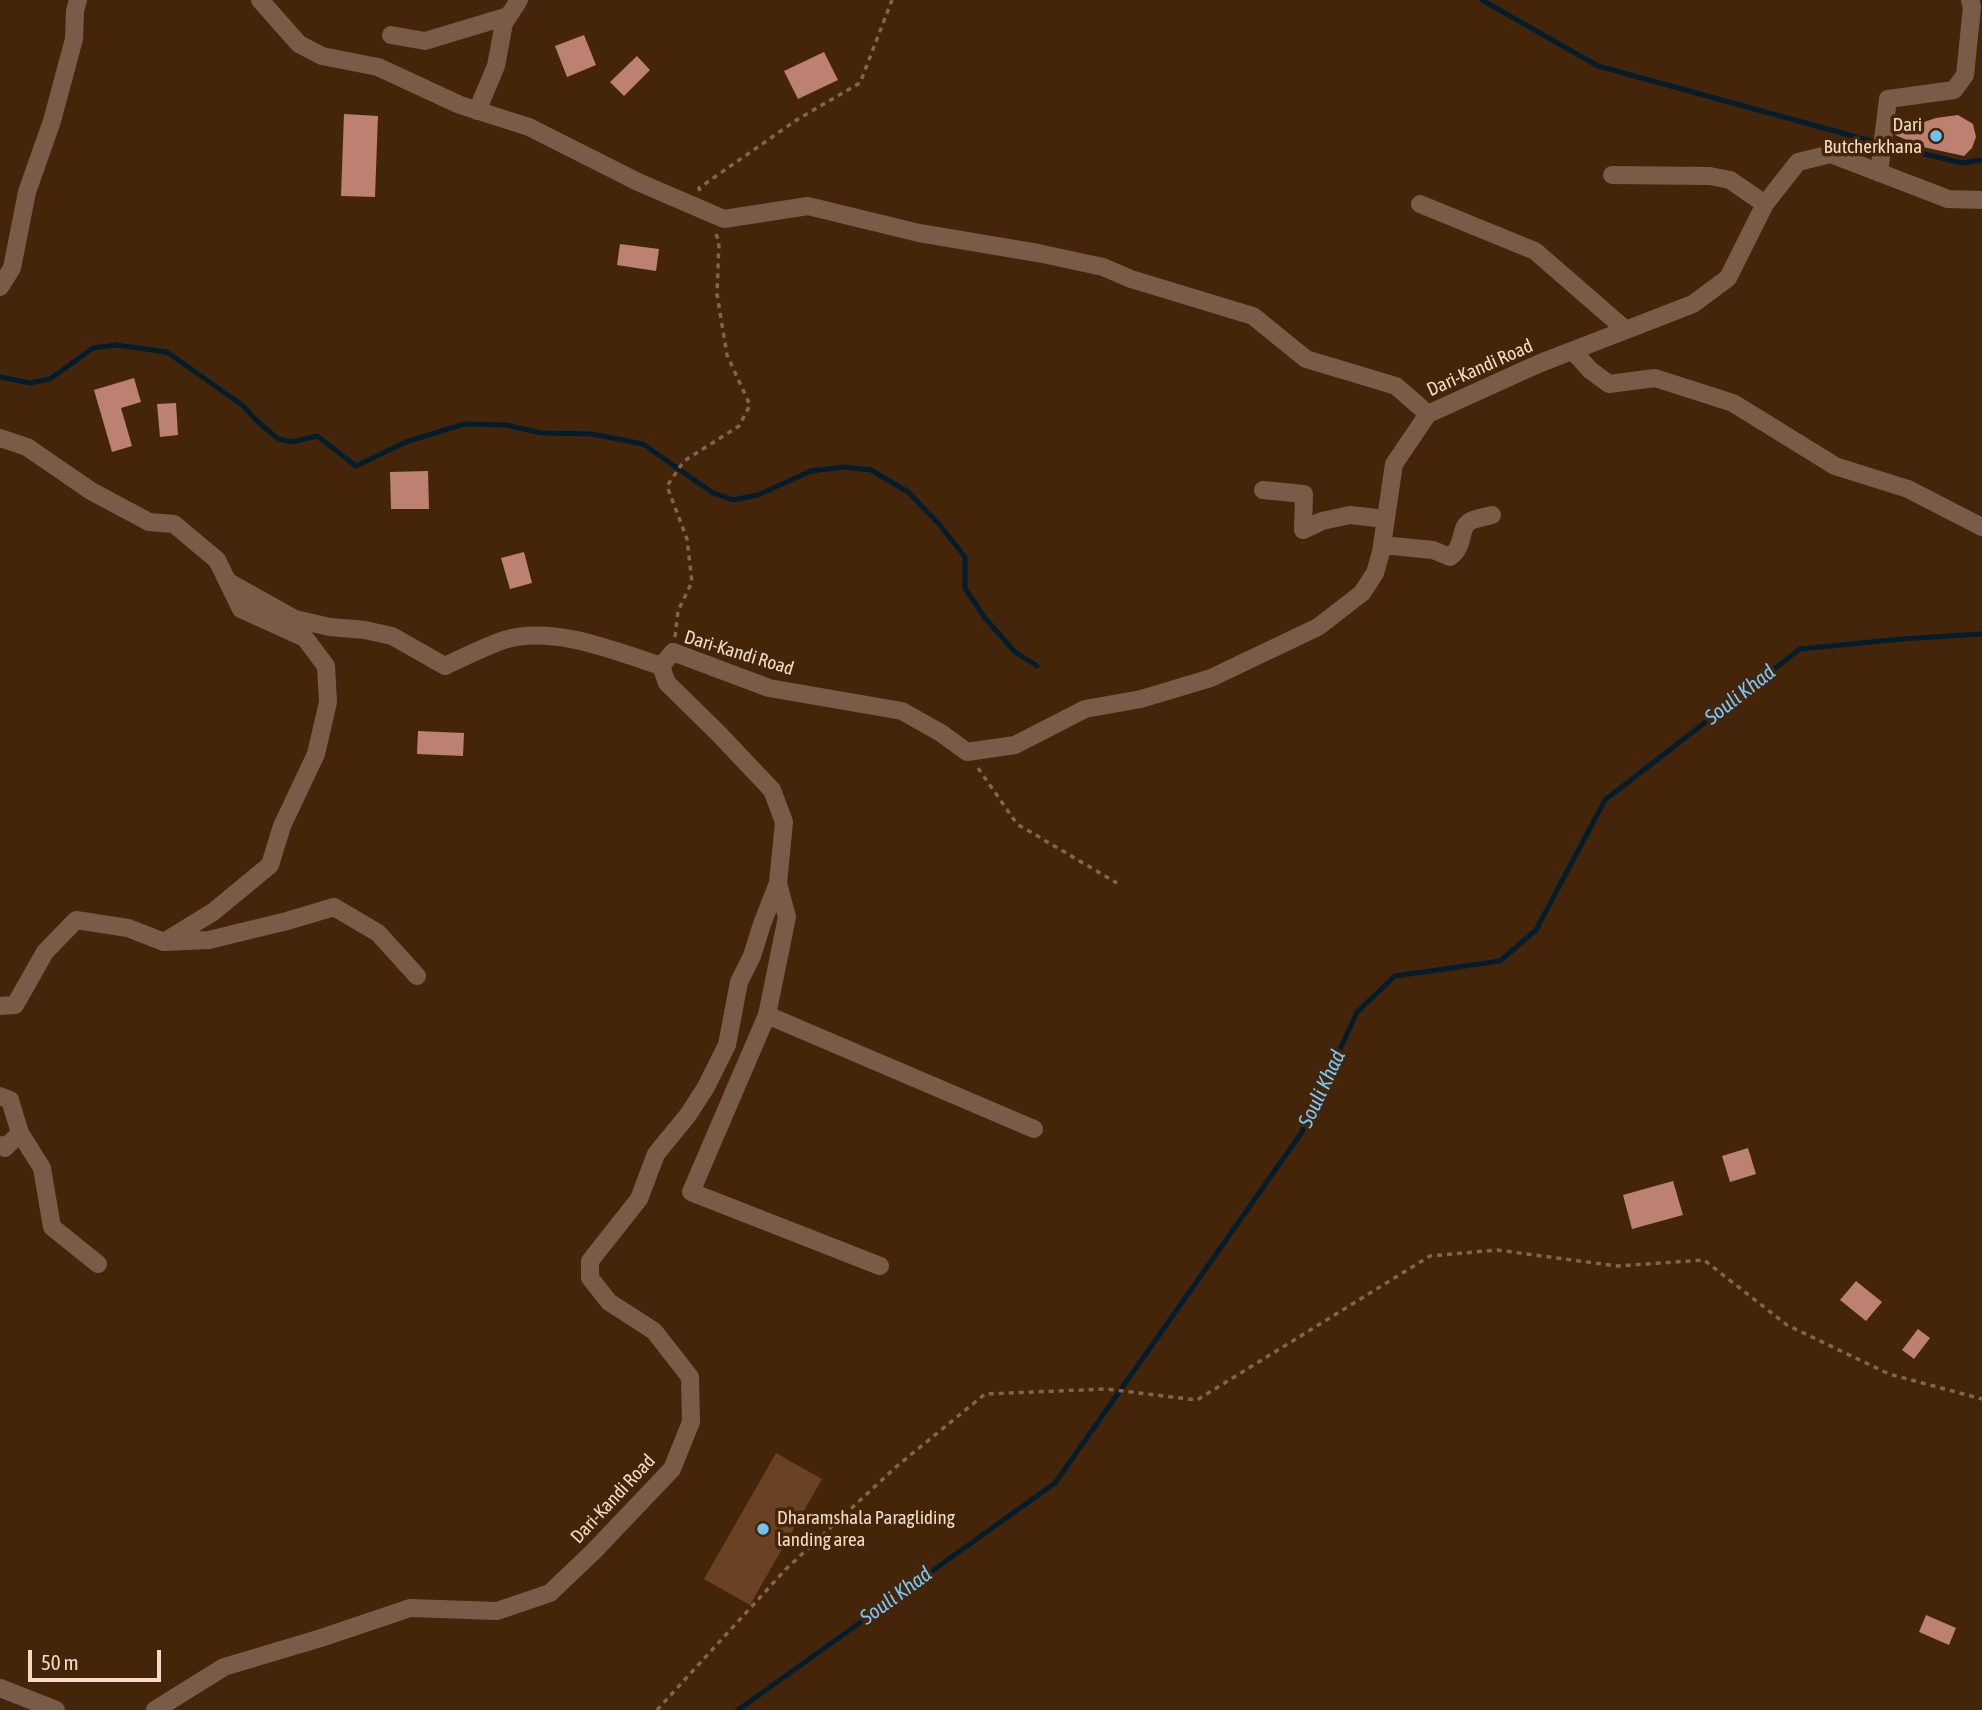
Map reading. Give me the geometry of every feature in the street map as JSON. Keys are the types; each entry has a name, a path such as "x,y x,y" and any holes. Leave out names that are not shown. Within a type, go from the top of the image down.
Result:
{"street":[{"path":"0,287 12,268 27,192 52,121 74,39 78,0"},
{"path":"260,0 299,44 322,56 378,67 460,105 529,127 638,181 724,219 808,206 919,233 1102,267 1131,279 1253,316 1306,359 1396,386 1428,414"},
{"path":"477,111 496,66 504,23 519,0"},
{"path":"1879,173 1888,99 1954,90 1965,75 1972,8 1970,0"},
{"path":"391,35 425,41 508,16"},
{"name":"Dari-Kandi Road","path":"155,1710 224,1667 410,1608 497,1611 550,1593 672,1469 691,1422 690,1377 654,1331 609,1302 590,1278 590,1261 639,1199 656,1154 688,1115 727,1045 740,982 778,883 784,822 772,790 667,683 667,659 769,688 902,711 941,733 967,752 1016,745 1085,709 1141,699 1211,678 1318,627 1362,593 1375,573 1382,545 1394,464 1428,414 1493,383 1693,304 1728,278 1765,204 1798,162 1831,154 1948,199 1982,200"},
{"path":"1612,175 1710,176 1730,180 1765,204"},
{"path":"1420,204 1535,251 1626,330"},
{"path":"1573,351 1590,370 1609,384 1655,378 1733,403 1835,466 1908,489 1982,527"},
{"path":"0,438 27,447 91,491 149,523 174,524 217,560 241,609 305,638 326,666 328,702 316,754 282,825 270,865 213,912 164,942"},
{"path":"1263,490 1304,494 1303,530 1322,521 1350,515 1386,519"},
{"path":"1382,545 1433,550 1450,556 1458,551 1464,529 1469,522 1492,515"},
{"path":"228,581 295,619 392,636 445,666 506,639 542,635 667,659"},
{"path":"778,883 787,917 767,1015 691,1192 880,1266"},
{"path":"0,1006 15,1005 45,953 76,920 128,928 164,942 209,940 334,907 377,933 417,976"},
{"path":"767,1015 1034,1129"},
{"path":"0,1096 10,1100 20,1133 42,1168 52,1227 98,1264"},
{"path":"0,1145 5,1148 20,1133"},
{"path":"0,1688 56,1710"}],"path":[{"path":"667,659 678,611 692,582 687,539 667,486 684,461"},
{"path":"967,752 1017,824 1117,883"},
{"path":"657,1710 786,1569 897,1466 985,1394 1106,1389 1197,1401 1430,1256 1496,1250 1617,1266 1704,1260 1787,1325 1889,1374 1982,1399"}],"shaded area":[{"name":"Dharamshala Paragliding landing area","path":"776,1453 822,1479 750,1605 704,1579"}],"building":[{"path":"584,35 596,65 567,77 555,46"},
{"path":"824,52 838,80 798,99 784,71"},
{"path":"637,56 650,70 624,96 610,82"},
{"path":"344,114 378,116 375,197 341,196"},
{"name":"Dari Butcherkhana","path":"1958,115 1973,124 1976,137 1972,148 1964,156 1923,147 1895,135 1897,120 1910,118 1921,123"},
{"path":"620,244 659,249 656,271 617,265"},
{"path":"134,378 141,402 121,408 132,446 112,452 94,390"},
{"path":"176,403 178,435 160,437 157,404"},
{"path":"428,471 429,509 391,509 390,472"},
{"path":"524,552 532,583 510,589 501,558"},
{"path":"418,731 464,733 463,756 417,754"},
{"path":"1748,1148 1756,1174 1730,1182 1722,1156"},
{"path":"1673,1181 1683,1215 1632,1229 1623,1195"},
{"path":"1856,1281 1882,1302 1866,1321 1840,1300"},
{"path":"1918,1329 1930,1338 1914,1359 1902,1350"},
{"path":"1926,1615 1956,1628 1949,1645 1919,1632"}],"waterway":[{"path":"1482,0 1598,66 1871,141 1962,163 1982,160"},
{"path":"0,377 30,383 50,379 93,348 116,345 167,352 242,405 278,439 292,442 317,436 356,466 406,442 464,424 506,425 541,433 592,434 643,444 713,493 733,500 758,495 811,471 844,467 871,470 908,492 939,524 965,557 965,588 985,618 1015,652 1037,666"},
{"name":"Souli Khad","path":"738,1710 1055,1483 1302,1132 1357,1012 1395,976 1500,961 1536,930 1605,800 1800,649 1982,634"}],"place":[{"name":"Dari Butcherkhana","path":"1936,136"},
{"name":"Dharamshala Paragliding landing area","path":"763,1529"}]}
